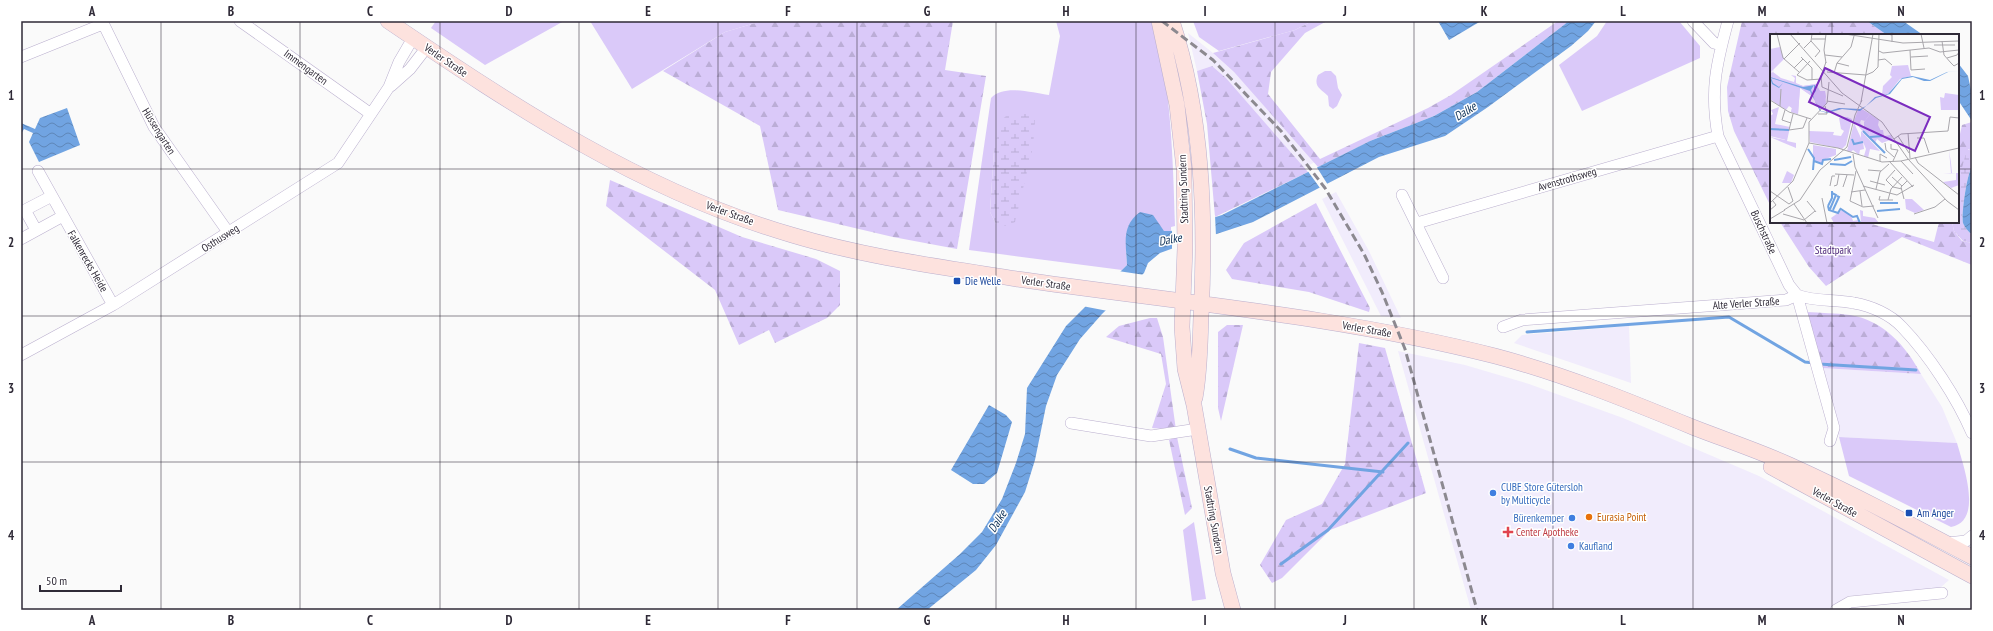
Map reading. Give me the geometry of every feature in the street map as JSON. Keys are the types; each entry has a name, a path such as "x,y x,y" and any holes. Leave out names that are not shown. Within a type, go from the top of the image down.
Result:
{"main road":[{"name":"Verler Straße","path":"388,21 488,88 580,145 645,179 716,209 788,234 859,252 917,264 1202,303 1401,335 1495,356 1548,372 1786,464 1848,493 1972,557"},
{"name":"Stadtring Sundern","path":"1159,21 1177,105 1184,169 1185,248 1182,327 1185,369 1194,405 1224,573 1233,610"},
{"name":"Stadtring Sundern","path":"1172,21 1190,93 1199,162 1202,216 1202,303 1200,369 1194,405"},
{"name":"Verler Straße","path":"1697,429 1972,576"}],"street":[{"name":"Immengarten","path":"240,21 371,114"},
{"path":"1694,21 1714,43 1721,45"},
{"name":"Buschstraße","path":"1728,21 1721,45 1713,89 1714,113 1718,136 1789,285 1797,295 1834,428 1830,441"},
{"name":"Hüssengarten","path":"21,57 102,22 154,127 228,232"},
{"name":"Osthusweg","path":"21,355 113,305 338,164 389,87 399,62 413,38"},
{"name":"Osthusweg","path":"389,87 410,69 427,47"},
{"name":"Avenstrothsweg","path":"1417,223 1718,136"},
{"name":"Falkenrecks Heide","path":"38,171 113,305"},
{"path":"1402,195 1443,278"},
{"path":"36,230 25,210 52,196"},
{"path":"21,239 63,216"},
{"path":"1797,295 1816,300 1854,303 1881,311 1901,326 1928,359 1955,401 1972,432"},
{"name":"Alte Verler Straße","path":"1503,327 1522,320 1786,300 1797,295"},
{"path":"1071,423 1151,436 1198,429"},
{"path":"1945,543 1955,544 1966,541 1972,536"},
{"path":"1836,610 1850,602 1942,593"}],"shaded area":[{"path":"1188,33 1234,72 1315,162 1304,168 1226,78 1212,66 1197,71"},
{"path":"1336,192 1369,251 1401,318 1381,316 1322,199"},
{"path":"1629,326 1631,383 1514,343 1522,335"},
{"path":"1398,351 1465,365 1529,384 1623,418 1759,476 1949,580 1940,588 1849,596 1833,605 1828,610 1471,610"},
{"path":"1822,368 1921,374 1942,407 1957,443 1839,437"}],"green space":[{"path":"436,21 564,21 485,65 431,28"},
{"path":"590,21 762,21 725,32 632,89"},
{"path":"762,21 953,21 945,70 986,76 957,249 893,237 778,210 760,126 663,71 725,32"},
{"path":"1056,21 1151,21 1155,24 1165,74 1168,99 1172,149 1175,226 1171,227 1171,231 1164,231 1140,212 1134,217 1128,229 1126,236 1127,265 1122,270 969,250 991,98 1003,91 1011,90 1049,95 1060,36","holes":["994,150 996,224 990,212"]},
{"path":"1193,21 1312,21 1295,30 1219,51 1199,37"},
{"path":"1312,21 1327,21 1305,33 1271,72 1268,94 1320,159 1428,108 1451,95 1558,21 1569,21 1477,92 1434,116 1370,141 1318,167 1234,72 1213,53 1295,30"},
{"path":"1607,21 1679,21 1700,46 1700,58 1582,111 1559,65 1597,36"},
{"path":"1742,21 1867,21 1886,34 1770,34 1770,205 1734,131 1728,111 1727,87"},
{"path":"1212,66 1226,78 1308,172 1215,217 1207,124 1197,71"},
{"path":"1325,71 1331,71 1336,76 1338,88 1342,95 1337,106 1333,109 1329,106 1328,96 1318,87 1316,82 1318,75"},
{"path":"1009,114 1027,114 1035,120 1033,147 1015,222 1007,226 996,224 990,212 994,150 1001,120"},
{"path":"1972,122 1972,151 1968,149 1959,180 1959,138 1962,125"},
{"path":"1967,149 1972,151 1972,167 1966,185 1963,223 1970,233 1972,233 1972,243 1963,241 1954,231 1952,223 1959,223 1959,179"},
{"path":"610,180 742,237 816,259 840,271 840,305 827,318 775,343 769,330 739,345 715,290 606,206"},
{"path":"1316,203 1370,308 1369,312 1309,292 1232,279 1226,270 1244,243"},
{"name":"Stadtpark","path":"1781,223 1868,223 1934,242 1939,223 1952,223 1954,231 1962,241 1972,243 1972,265 1902,237 1826,286 1809,267"},
{"path":"1806,312 1850,315 1873,322 1883,328 1901,344 1921,374 1822,368"},
{"path":"1150,318 1157,318 1163,337 1176,430 1152,428 1166,384 1161,354 1106,337 1119,326"},
{"path":"1227,325 1243,325 1221,421 1218,408 1218,332"},
{"path":"1359,343 1385,348 1426,493 1330,530 1282,578 1272,583 1260,565 1286,520 1322,504 1345,464"},
{"path":"1177,437 1192,508 1185,515 1169,440"},
{"path":"1839,437 1957,443 1969,491 1967,514 1961,523 1951,527 1849,476"},
{"path":"1194,522 1206,599 1192,601 1183,530"}],"water":[{"path":"1438,21 1481,21 1449,40"},
{"name":"Dalke","path":"1569,21 1596,21 1588,31 1571,46 1488,107 1445,136 1379,157 1253,222 1160,253 1148,263 1144,273 1102,314 1080,339 1057,375 1046,406 1035,460 1025,492 996,545 976,570 927,610 896,610 960,554 982,532 1002,499 1025,434 1027,388 1066,326 1127,265 1127,229 1134,217 1140,212 1153,215 1164,231 1171,231 1222,215 1370,141 1434,116 1477,92"},
{"path":"1867,21 1903,21 1922,34 1886,34"},
{"path":"1959,64 1968,76 1972,95 1972,121 1959,102"},
{"path":"67,108 80,145 39,162 29,142 33,133 24,129 21,134 21,123 35,129 40,118"},
{"path":"1972,167 1972,233 1970,233 1963,223 1963,219 1966,185"},
{"path":"989,405 1006,415 1012,422 997,473 984,484 973,484 951,470"}],"pier":[{"path":"1316,166 1328,185 1320,188 1307,170"},
{"path":"1215,215 1216,236 1172,251 1172,229"},
{"path":"1118,271 1145,275 1108,311 1082,306"}],"waterway":[{"path":"1527,332 1729,317 1805,362 1814,363"},
{"path":"1819,364 1916,370"},
{"path":"1281,564 1328,530 1408,443"},
{"path":"1230,449 1256,458 1383,472"}],"railway":[{"path":"1162,21 1213,60 1281,131 1325,188 1364,254 1382,292 1405,349 1477,610"}],"place":[{"name":"Die Welle","path":"957,281"},
{"name":"CUBE Store Gütersloh by Multicycle","path":"1493,493"},
{"name":"Am Anger","path":"1909,513"},
{"name":"Eurasia Point","path":"1589,517"},
{"name":"Bürenkemper","path":"1572,518"},
{"name":"Center Apotheke","path":"1508,532"},
{"name":"Kaufland","path":"1571,546"}]}
